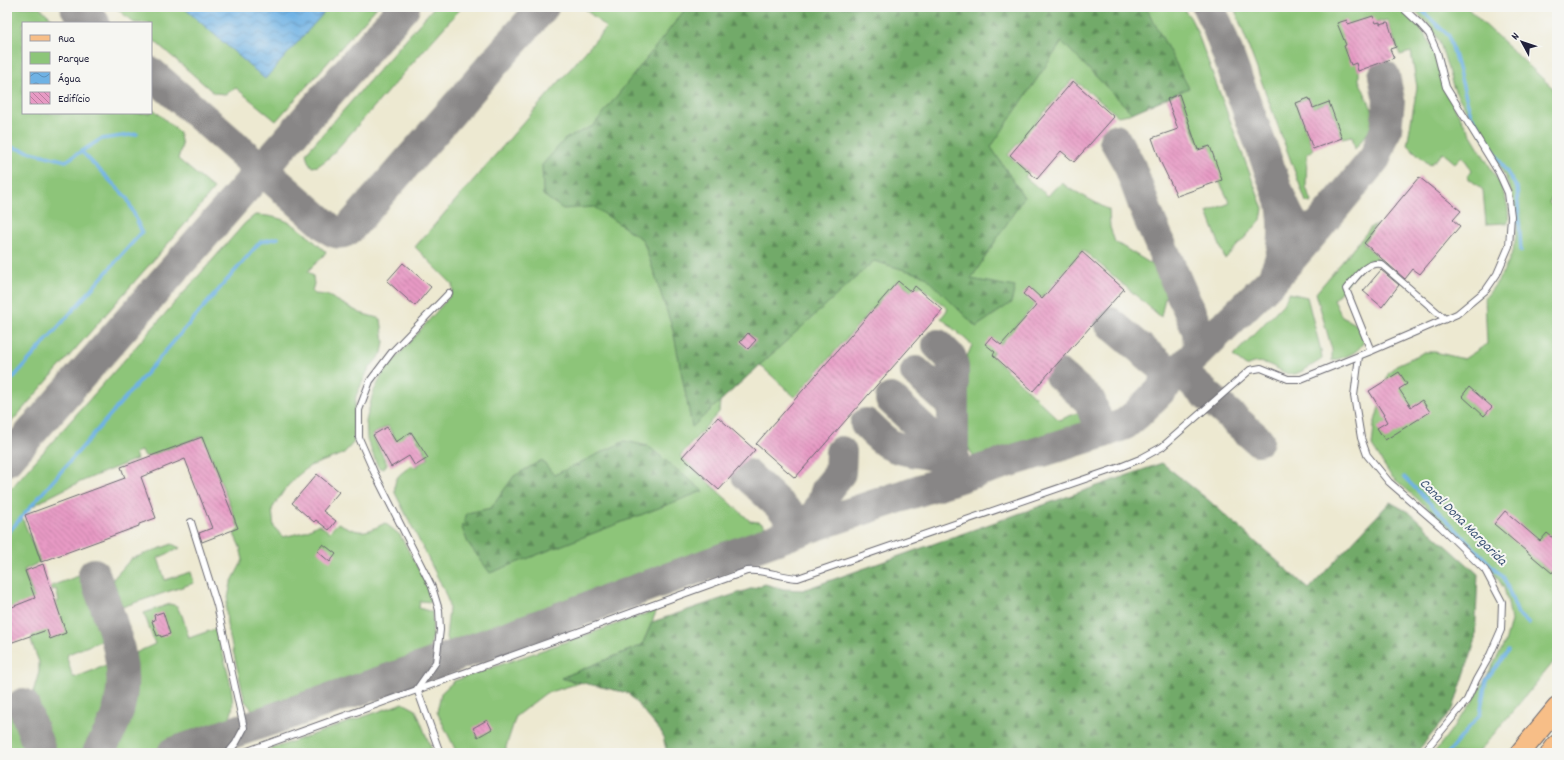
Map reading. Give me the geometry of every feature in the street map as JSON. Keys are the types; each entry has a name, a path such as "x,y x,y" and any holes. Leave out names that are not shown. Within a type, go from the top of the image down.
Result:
{"main road":[{"path":"1520,753 1557,708"},
{"path":"1551,753 1557,746"}],"lane":[{"path":"242,753 747,571 757,570 786,578 798,578 1120,467 1140,459 1162,447 1250,370 1261,368 1288,379 1301,379 1457,314 1486,290 1497,274 1509,246 1512,216 1508,193 1499,173 1446,87 1437,52 1429,34 1402,7"},
{"path":"1371,351 1346,289 1367,265 1381,264 1445,319"},
{"path":"417,689 436,662 440,630 439,610 432,587 374,472 359,438 359,410 370,381 387,358 449,293"},
{"path":"1359,356 1354,396 1361,438 1367,455 1389,482 1441,526 1485,570 1502,602 1501,630 1467,700 1423,753"},
{"path":"191,522 217,605 244,728 236,744 228,753"},
{"path":"417,689 440,753"},
{"path":"1527,753 1557,717"},
{"path":"1543,753 1557,736"}],"green space":[{"path":"7,7 39,7 56,22 22,22 22,114 152,114 152,108 179,132 182,145 178,159 214,189 7,427"},
{"path":"115,7 377,7 276,121 236,88 225,94 214,93 152,39 152,22 133,22"},
{"path":"434,7 462,7 329,158 318,166 312,167 308,161 306,153"},
{"path":"583,7 1182,7 1190,17 1196,29 1263,209 1261,220 1225,259 1207,212 1230,203 1220,183 1208,145 1200,148 1179,92 1129,114 1118,116 1073,79 1008,155 1028,172 1025,177 1048,196 1062,183 1109,210 1110,227 1115,242 1163,271 1166,293 1161,317 1083,250 991,355 1059,420 1082,411 1087,427 1085,429 979,462 972,455 968,445 964,432 961,404 962,378 965,362 972,345 941,318 948,309 920,286 913,293 897,281 795,397 760,365 720,401 719,412 680,456 750,521 764,525 767,533 464,641 451,644 446,638 449,608 448,601 443,588 395,493 395,483 400,474 411,466 415,467 429,458 412,431 404,435 411,446 402,452 388,426 372,435 387,464 383,469 378,467 367,439 366,421 373,393 383,373 449,297 453,290 452,284 415,247 606,28"},
{"path":"687,7 1143,7 1148,11 1189,88 1132,113 1062,42 991,147 1024,197 971,279 1015,287 1011,303 976,327 925,276 874,261 692,427 673,330 643,240 594,207 563,209 543,195 542,165 565,139 593,126"},
{"path":"1234,7 1398,7 1417,25 1433,49 1445,91 1499,182 1508,207 1508,223 1486,224 1483,190 1467,177 1472,170 1462,156 1455,163 1443,153 1430,165 1407,145 1417,87 1411,52 1400,55 1387,20 1345,31 1359,71 1359,80 1377,121 1355,149 1352,136 1342,138 1329,102 1313,108 1309,98 1296,103 1313,149 1307,154 1306,188 1312,201 1311,203 1306,202"},
{"path":"1410,7 1466,7 1557,92 1557,191 1549,203 1557,209 1557,231 1553,237 1557,241 1557,658 1478,753 1434,753 1473,701 1505,643 1511,621 1504,588 1489,566 1446,524 1391,476 1372,446 1374,425 1388,374 1396,365 1425,352 1435,352 1464,359 1487,344 1485,298 1505,269 1515,242 1516,216 1511,192 1500,168 1487,143 1455,91 1438,39 1432,28"},
{"path":"255,215 278,218 287,221 302,231 326,252 308,271 313,276 314,284 312,291 315,294 327,295 360,313 381,319 384,342 382,353 368,370 356,396 353,419 354,442 343,454 310,466 296,477 285,489 272,509 274,527 283,537 304,532 319,524 329,532 338,523 357,531 367,531 385,523 400,535 430,590 431,602 420,601 419,608 432,612 430,647 420,655 256,714 245,701 227,625 226,608 231,583 243,560 240,547 234,534 239,529 203,436 146,457 141,451 135,453 137,459 64,490 36,504 23,513 22,517 40,562 24,570 38,608 59,601 56,589 52,590 51,586 84,574 108,638 68,654 67,658 73,677 115,662 114,687 110,709 96,742 89,753 52,753 32,696 39,672 39,662 31,641 33,635 7,609 7,493 245,223"},
{"path":"1376,225 1363,243 1381,260 1370,260 1362,266 1334,300 1342,317 1359,327 1364,341 1354,352 1332,361 1332,350 1316,293 1372,226"},
{"path":"1289,293 1307,297 1322,359 1294,374 1289,374 1273,366 1260,362 1246,366 1233,356 1283,304"},
{"path":"625,441 648,446 703,491 490,573 468,543 462,528 467,513 491,508 514,476 542,460 554,475"},
{"path":"1162,463 1206,498 1309,589 1390,502 1410,513 1478,574 1475,642 1453,709 1416,753 667,753 662,733 628,693 561,678 642,645 652,622 765,584 784,589 803,590"},
{"path":"172,544 180,548 158,558 165,580 191,572 194,583 122,607 113,579 131,559"},
{"path":"170,604 177,606 182,615 189,638 215,629 232,693 233,703 230,717 225,724 217,729 147,753 107,753 116,733 128,697 131,655 155,644 144,613"},
{"path":"657,610 642,645 561,678 580,683 546,693 516,716 506,747 506,753 457,753 437,712 441,693 454,681"},
{"path":"7,699 16,704 22,714 36,753 7,753"},
{"path":"403,703 416,710 433,753 260,753"}],"water":[{"path":"183,7 329,7 265,79"}],"building":[{"path":"1373,16 1376,23 1380,22 1380,24 1388,22 1396,47 1390,49 1394,58 1358,71 1356,63 1351,65 1344,46 1346,45 1337,23 1347,20 1348,24"},
{"path":"1073,81 1114,117 1074,162 1061,151 1037,179 1010,155"},
{"path":"1179,94 1198,150 1210,146 1222,180 1177,196 1161,163 1152,138 1178,129 1167,99"},
{"path":"1309,98 1313,108 1329,102 1342,138 1313,149 1296,103"},
{"path":"1419,177 1461,211 1453,220 1460,226 1420,274 1413,269 1405,279 1364,243"},
{"path":"1082,252 1124,289 1033,391 993,355 995,352 985,344 991,337 1001,345 1036,305 1023,294 1029,287 1042,299"},
{"path":"403,263 431,287 415,306 387,281"},
{"path":"1381,270 1399,285 1382,307 1363,291"},
{"path":"898,281 911,292 915,286 943,310 795,478 756,444"},
{"path":"748,333 756,340 748,349 740,342"},
{"path":"1399,372 1407,384 1399,389 1411,407 1422,400 1430,412 1385,440 1377,428 1387,422 1369,391"},
{"path":"1469,387 1492,407 1484,416 1462,396"},
{"path":"718,417 755,450 719,490 682,457"},
{"path":"387,427 396,442 411,432 428,458 415,466 409,456 391,467 373,435"},
{"path":"202,437 238,528 202,542 199,533 212,528 185,459 141,477 156,518 139,524 139,526 41,562 25,515 125,478 121,467"},
{"path":"317,474 339,492 323,511 336,521 329,530 316,520 314,522 292,503"},
{"path":"1505,511 1540,541 1547,533 1557,541 1557,566 1552,573 1494,524"},
{"path":"323,544 336,554 330,562 317,551"},
{"path":"43,564 66,633 50,639 47,630 7,644 7,609 35,598 25,571"},
{"path":"163,612 170,634 161,637 160,635 157,636 152,621 155,620 154,615"},
{"path":"487,720 492,729 478,737 473,728"}],"waterway":[{"name":"Canal Dona Margarida","path":"1418,7 1449,36 1471,115 1517,188 1521,251"},
{"path":"7,146 66,161 101,139 137,134"},
{"path":"7,385 142,232 127,198 81,151"},
{"path":"7,534 260,242 278,238"},
{"name":"Canal Dona Margarida","path":"1404,477 1504,578 1518,614 1529,624"},
{"name":"Canal Dona Margarida","path":"1448,753 1480,714 1486,680 1508,651"}],"taxiway":[{"path":"76,7 93,22"},
{"path":"7,460 404,7"},
{"path":"152,74 330,229 335,232 342,232 350,228 543,7"},
{"path":"1208,7 1217,25 1282,203"},
{"path":"173,753 413,671 810,527 965,475 1101,433 1125,424 1137,414 1272,280 1375,158 1386,129 1389,100 1384,76"},
{"path":"1115,140 1129,164 1148,216 1198,331 1199,351"},
{"path":"1275,273 1279,264 1284,238 1282,203 1291,221 1298,228 1304,230 1318,227"},
{"path":"1110,323 1165,369 1176,370 1183,368 1185,376"},
{"path":"938,345 951,358 953,367 953,470"},
{"path":"916,372 949,402 953,409"},
{"path":"1060,375 1090,401 1101,433"},
{"path":"1175,376 1185,376 1258,440"},
{"path":"891,399 944,449 954,464"},
{"path":"866,424 882,439 893,446 934,456 948,463 953,470 950,480"},
{"path":"747,475 792,517 810,527 822,504 827,489 840,473 841,452"},
{"path":"94,574 118,644 122,681 121,699 116,717 98,753"},
{"path":"23,704 41,753"}]}
